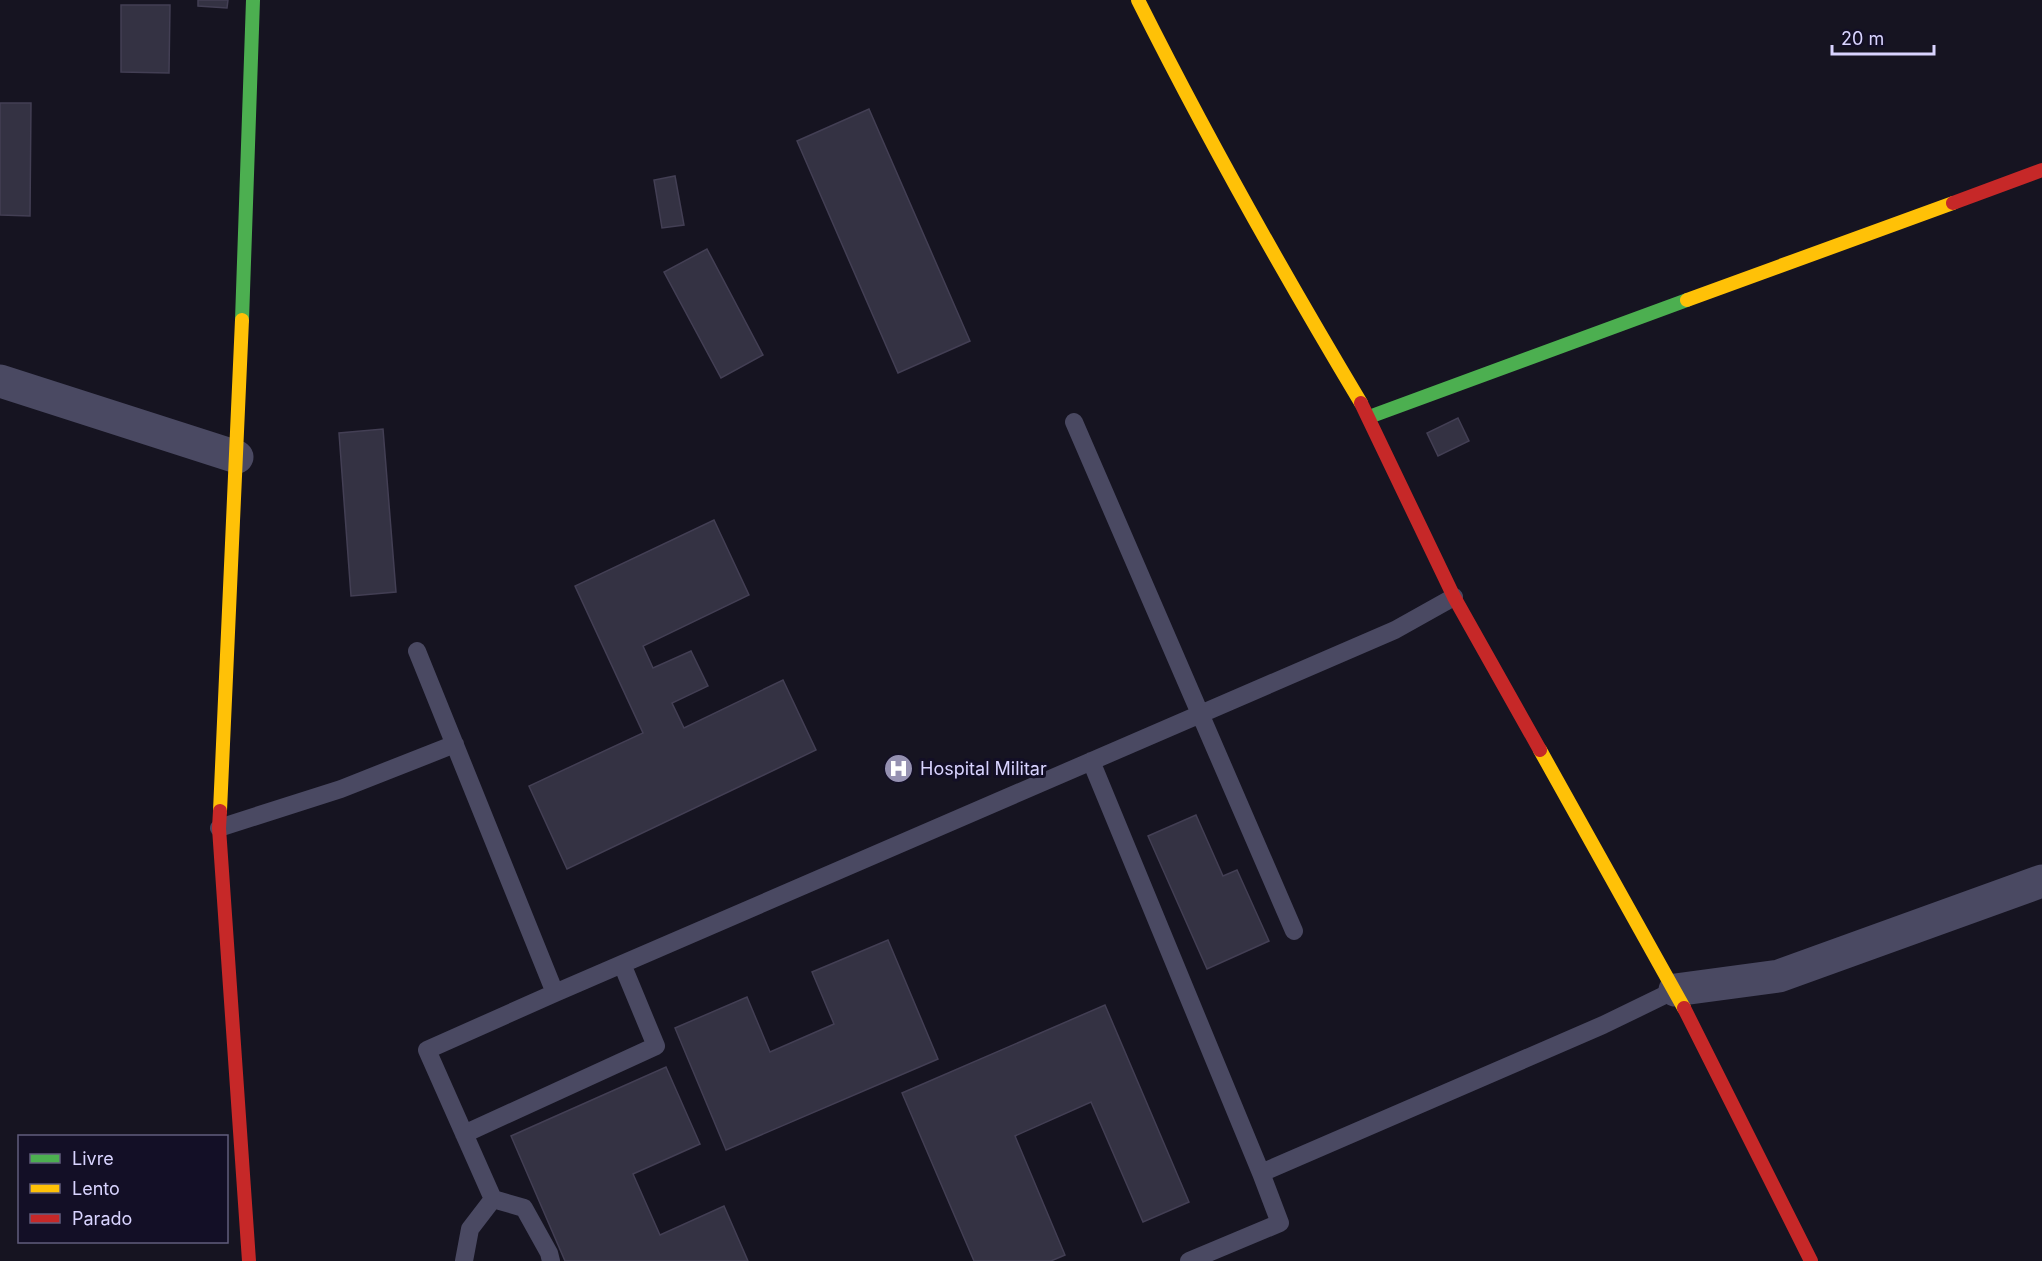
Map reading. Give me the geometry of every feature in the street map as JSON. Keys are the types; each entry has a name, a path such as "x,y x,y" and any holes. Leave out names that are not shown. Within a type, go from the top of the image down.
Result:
{"street":[{"path":"249,1261 219,828 237,457 253,0"},
{"path":"1138,0 1195,114 1286,277 1369,417 1454,597 1675,990 1811,1261"},
{"path":"1369,417 2042,170"},
{"path":"0,381 237,457"},
{"path":"1675,990 1779,976 2042,881"}],"lane":[{"path":"1074,422 1294,931"},
{"path":"551,1261 549,1253 524,1208 493,1199 427,1050 1395,630 1454,597"},
{"path":"417,651 555,993"},
{"path":"219,828 341,789 454,744"},
{"path":"1091,761 1280,1223 1189,1261"},
{"path":"464,1134 656,1047 622,964"},
{"path":"1261,1173 1603,1025 1675,990"},
{"path":"464,1261 470,1229 493,1199"}],"building":[{"path":"198,0 228,0 227,8 198,6"},
{"path":"121,5 170,5 169,73 121,72"},
{"path":"0,103 31,103 30,216 0,215"},
{"path":"869,109 970,341 898,373 797,141"},
{"path":"675,176 684,225 662,228 654,180"},
{"path":"707,249 763,355 721,378 664,272"},
{"path":"1458,418 1469,441 1438,456 1427,433"},
{"path":"383,429 396,592 351,596 339,433"},
{"path":"714,520 749,595 643,646 653,668 691,651 708,686 672,703 684,728 783,680 816,750 567,869 529,786 643,733 575,586"},
{"path":"1196,815 1223,876 1237,870 1269,941 1207,969 1148,836"},
{"path":"888,940 938,1059 726,1150 675,1028 747,997 770,1052 834,1024 812,972"},
{"path":"1105,1005 1189,1202 1143,1222 1091,1102 1015,1136 1065,1255 1051,1261 974,1261 902,1093"},
{"path":"666,1067 700,1144 633,1174 660,1235 724,1206 748,1261 565,1261 511,1136"}],"traffic: fast":[{"path":"242,320 253,0"},
{"path":"1369,417 1687,300"}],"traffic: slow":[{"path":"1138,0 1246,204 1361,403"},
{"path":"1687,300 1953,203"},
{"path":"220,811 242,320"},
{"path":"1540,750 1684,1008"}],"traffic: jam":[{"path":"1953,203 2042,170"},
{"path":"1361,403 1454,597 1540,750"},
{"path":"220,811 219,828 249,1261"},
{"path":"1684,1008 1811,1261"}],"place":[{"name":"Hospital Militar","path":"899,768"}]}
